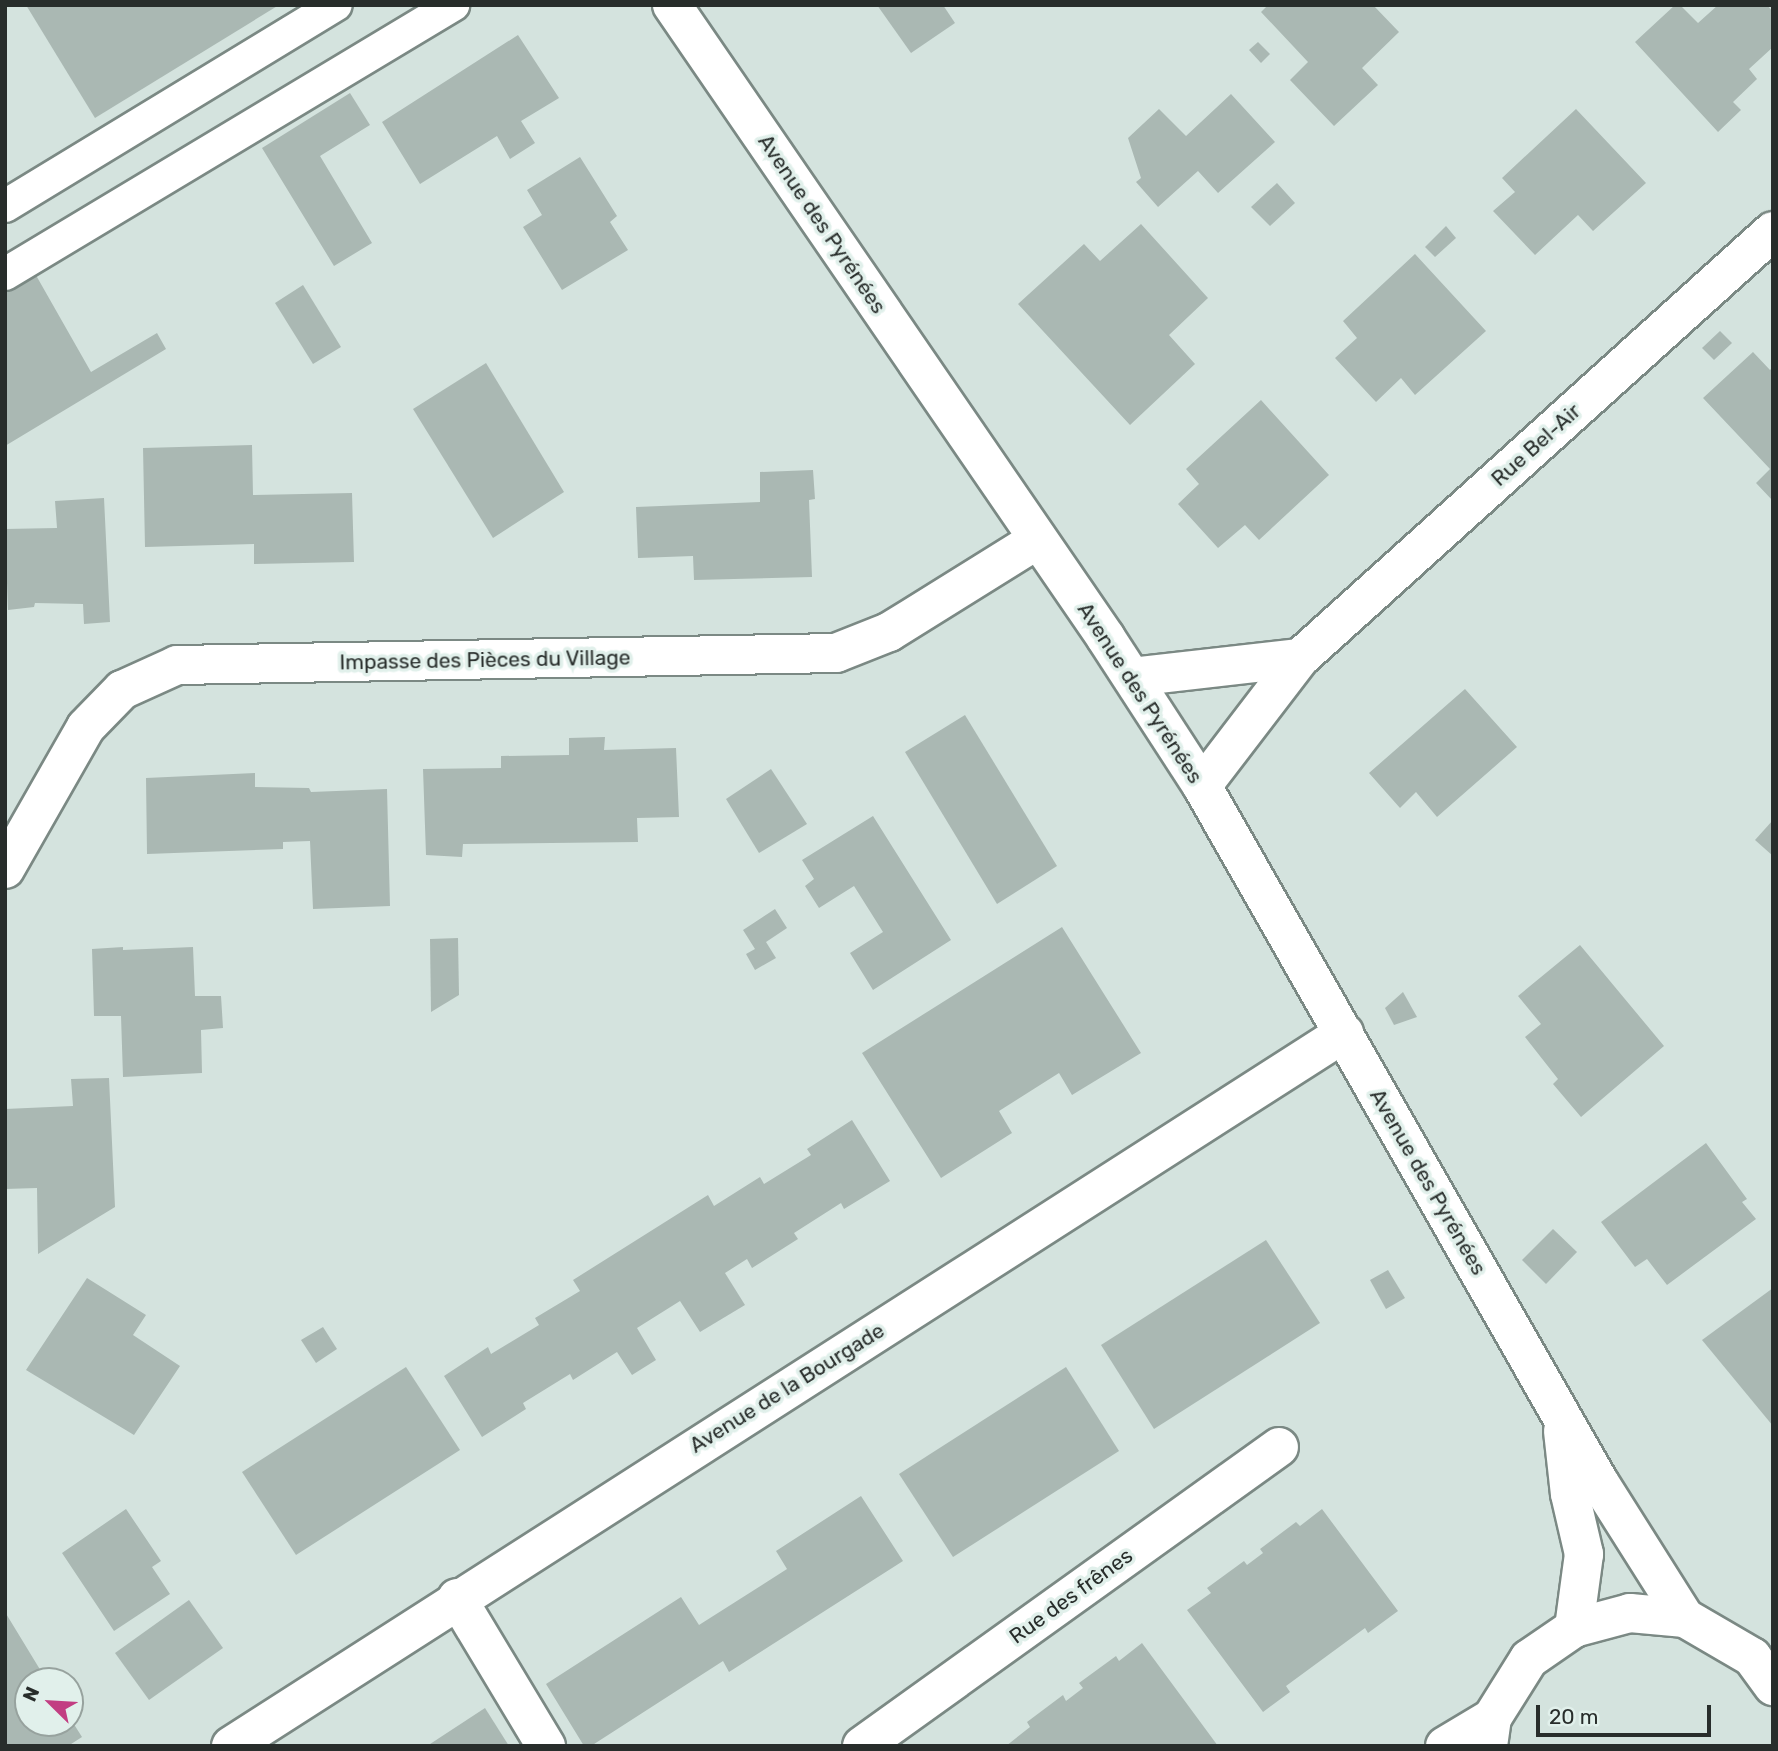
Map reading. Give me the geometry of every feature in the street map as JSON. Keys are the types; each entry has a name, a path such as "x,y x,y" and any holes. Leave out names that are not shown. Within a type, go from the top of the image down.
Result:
{"street":[{"name":"Avenue des Pyrénées","path":"672,5 1132,677 1202,786 1344,1033 1403,1142 1640,1550 1685,1618"},
{"name":"Rue Bel-Air","path":"1202,786 1300,659 1773,231"},
{"name":"Impasse des Pièces du Village","path":"5,869 86,727 122,690 177,665 836,653 889,632 1037,540"},
{"path":"1132,677 1300,659"},
{"name":"Avenue de la Bourgade","path":"231,1746 457,1598 1344,1033"},
{"name":"Avenue des Pyrénées","path":"1561,1411 1570,1494 1584,1554 1574,1628"},
{"name":"Rue des frênes","path":"862,1746 1279,1447"},
{"path":"457,1598 547,1746"},
{"path":"1445,1746 1490,1732 1529,1660 1574,1628 1630,1613 1685,1618 1752,1657 1773,1686"}],"lane":[{"path":"5,206 337,5"},
{"path":"5,274 453,5"}],"building":[{"path":"26,5 279,5 95,118"},
{"path":"877,5 943,5 955,23 911,53"},
{"path":"1268,5 1373,5 1399,32 1362,68 1378,85 1334,126 1290,80 1308,62 1261,12"},
{"path":"1675,5 1680,5 1698,23 1718,5 1767,5 1773,12 1773,47 1749,69 1757,79 1733,102 1741,110 1718,132 1635,42"},
{"path":"518,35 559,98 521,121 535,143 510,159 497,136 420,184 382,122"},
{"path":"1258,42 1270,54 1261,63 1249,50"},
{"path":"350,93 370,125 320,156 372,243 334,266 262,148"},
{"path":"1231,94 1275,142 1218,193 1198,171 1158,207 1136,182 1141,178 1128,138 1159,109 1186,136"},
{"path":"1576,109 1646,183 1593,231 1578,215 1535,255 1493,211 1515,192 1502,178"},
{"path":"580,157 617,216 610,222 628,250 562,290 523,227 542,215 527,190"},
{"path":"1277,183 1295,203 1270,226 1251,207"},
{"path":"1141,224 1208,298 1169,335 1195,364 1130,425 1018,304 1084,244 1100,261"},
{"path":"1446,226 1456,238 1435,257 1425,247"},
{"path":"1415,254 1486,331 1415,395 1401,378 1376,402 1335,358 1357,338 1343,321"},
{"path":"33,270 91,372 157,333 166,349 5,446 5,287"},
{"path":"303,285 341,347 313,364 275,303"},
{"path":"1720,331 1732,343 1714,360 1702,348"},
{"path":"1753,352 1770,370 1773,367 1773,501 1756,483 1770,469 1703,398"},
{"path":"486,363 564,492 493,538 413,409"},
{"path":"1261,400 1329,475 1259,540 1245,525 1218,548 1178,504 1199,484 1186,469"},
{"path":"252,445 253,495 352,493 354,562 254,564 254,544 145,547 143,448"},
{"path":"813,470 815,499 809,500 812,577 694,580 693,556 638,558 636,507 760,502 760,472"},
{"path":"104,498 110,622 84,624 83,604 35,603 34,607 8,610 5,529 57,528 55,501"},
{"path":"1465,689 1517,747 1437,817 1416,792 1400,808 1369,773"},
{"path":"965,715 1057,866 997,904 905,752"},
{"path":"605,737 604,750 676,748 679,817 637,818 638,842 463,844 462,857 426,855 423,769 501,768 501,756 569,755 569,738"},
{"path":"771,769 807,824 759,853 726,799"},
{"path":"255,773 255,787 309,788 311,792 387,789 390,906 313,909 310,841 283,842 283,849 147,854 146,778"},
{"path":"873,816 951,940 873,990 850,953 883,932 854,886 819,908 805,886 814,879 802,860"},
{"path":"1773,820 1773,856 1755,840"},
{"path":"775,909 787,928 766,942 776,958 755,970 746,954 755,949 743,930"},
{"path":"1062,927 1141,1053 1072,1095 1059,1073 999,1111 1012,1133 941,1178 862,1053"},
{"path":"458,938 459,995 431,1012 430,939"},
{"path":"1580,945 1664,1046 1581,1117 1553,1084 1558,1079 1525,1037 1541,1024 1518,996"},
{"path":"123,947 123,950 193,947 195,996 221,996 223,1028 201,1030 202,1073 123,1077 121,1016 94,1016 92,949"},
{"path":"1403,992 1417,1017 1394,1025 1385,1008"},
{"path":"109,1078 115,1207 38,1254 37,1188 5,1189 5,1109 73,1106 71,1079"},
{"path":"852,1120 890,1181 844,1209 841,1203 794,1233 798,1239 752,1268 747,1259 725,1273 745,1305 700,1332 680,1301 637,1328 656,1360 632,1375 617,1352 573,1380 570,1374 523,1403 526,1409 482,1437 444,1376 488,1347 491,1354 539,1325 535,1318 580,1291 573,1280 708,1195 714,1206 760,1177 764,1184 811,1155 807,1149"},
{"path":"1706,1143 1747,1199 1742,1202 1756,1219 1667,1285 1647,1259 1635,1267 1601,1222"},
{"path":"1553,1229 1577,1252 1546,1284 1522,1260"},
{"path":"1266,1240 1320,1323 1154,1429 1101,1345"},
{"path":"1388,1270 1405,1298 1386,1309 1370,1280"},
{"path":"87,1278 146,1315 133,1335 180,1366 134,1435 26,1370"},
{"path":"1773,1288 1773,1426 1702,1340"},
{"path":"323,1327 337,1349 316,1363 301,1340"},
{"path":"406,1367 460,1450 296,1555 242,1472"},
{"path":"1066,1367 1119,1451 953,1557 899,1474"},
{"path":"861,1496 903,1561 729,1672 723,1661 591,1746 584,1746 546,1684 681,1597 699,1625 787,1569 776,1551"},
{"path":"126,1509 161,1561 152,1567 170,1594 114,1631 62,1553"},
{"path":"1322,1509 1398,1611 1368,1633 1365,1628 1286,1686 1290,1692 1263,1712 1187,1610 1211,1593 1207,1588 1244,1561 1247,1565 1263,1553 1260,1549 1296,1522 1300,1526"},
{"path":"189,1600 223,1648 149,1700 115,1653"},
{"path":"5,1612 38,1667 14,1667 14,1737 82,1737 68,1746 5,1746"},
{"path":"1142,1643 1218,1746 1006,1746 1030,1727 1027,1722 1063,1695 1066,1701 1083,1688 1079,1683 1116,1656 1119,1661"},
{"path":"485,1708 509,1746 427,1746"}]}
